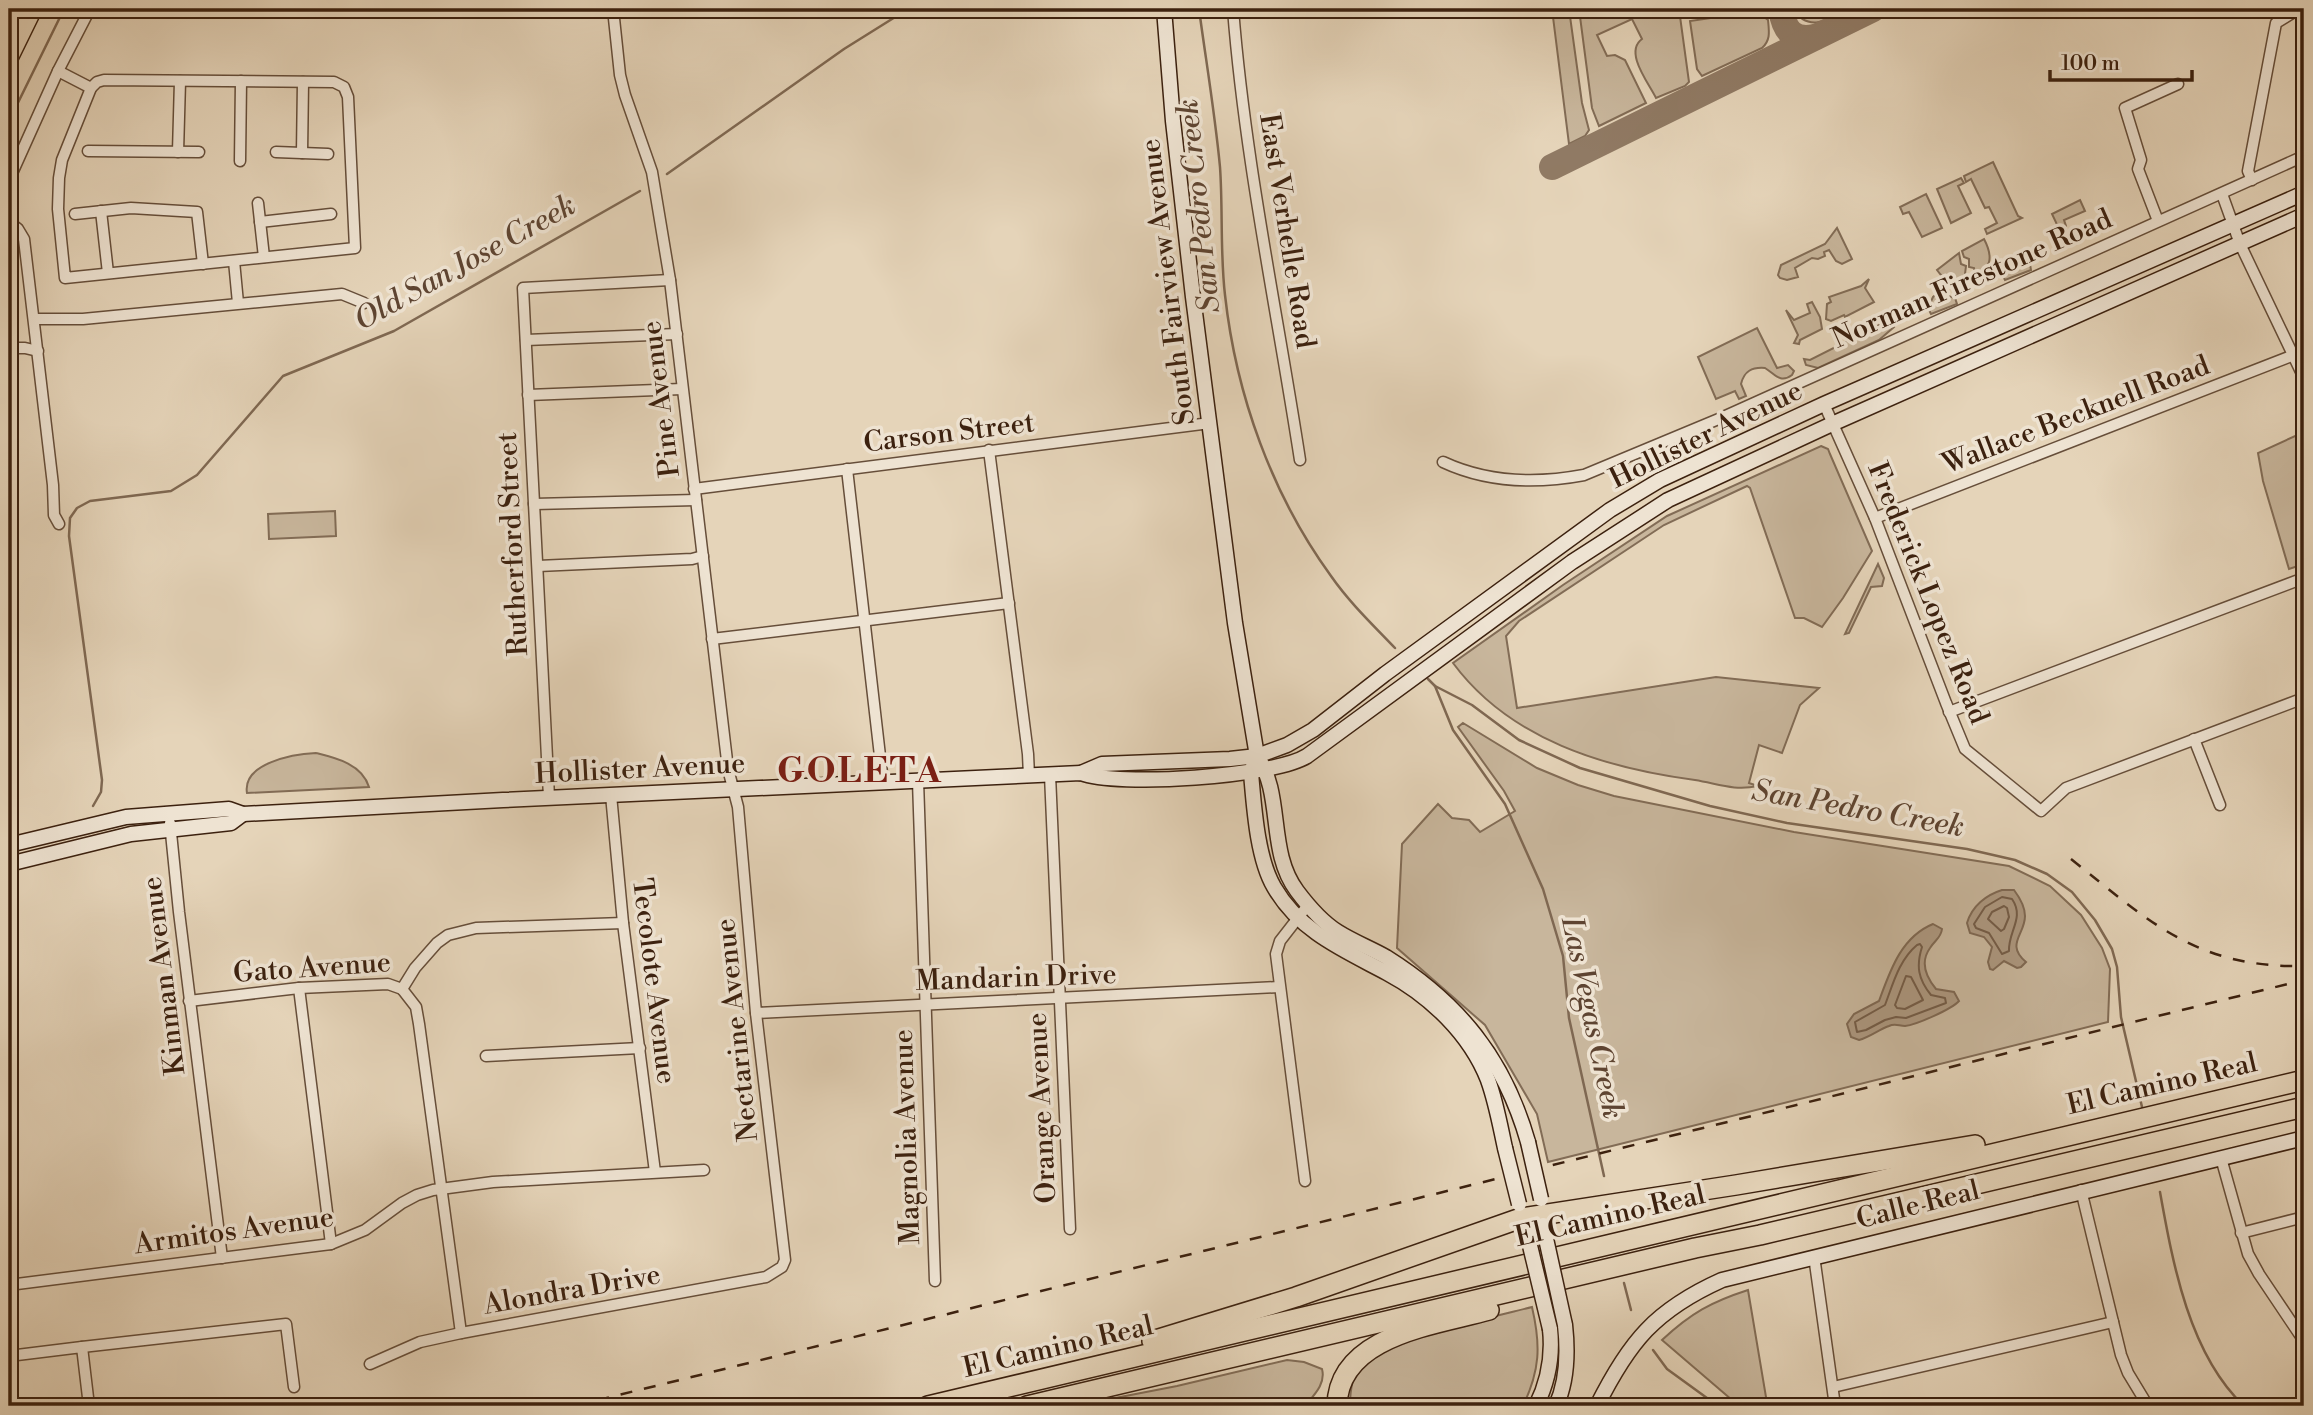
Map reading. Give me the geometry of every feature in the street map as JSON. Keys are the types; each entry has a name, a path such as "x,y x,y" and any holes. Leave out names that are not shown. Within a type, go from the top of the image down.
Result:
{"highway":[{"path":"9,56 32,9"},
{"name":"El Camino Real","path":"928,1406 2304,1080"},
{"name":"El Camino Real","path":"1027,1406 2304,1107"},
{"path":"1018,1385 1045,1371 1263,1308 1522,1217 1832,1170 2034,1134 2073,1133"},
{"path":"1337,1406 1338,1391 1349,1368 1368,1349 1388,1339 1527,1299 1612,1267"},
{"path":"1343,1406 1349,1368"}],"main road":[{"name":"South Fairview Avenue","path":"1164,9 1181,192 1235,623 1257,756 1267,770 1283,866 1289,880 1308,905 1333,929 1371,948 1415,976 1442,998 1463,1019 1504,1077 1528,1142 1565,1325 1564,1375 1556,1406"},
{"name":"Hollister Avenue","path":"1081,773 1102,764 1257,756 1287,745 1307,734 1385,674 1620,504 1660,480 1824,404 2304,193"},
{"name":"Hollister Avenue","path":"9,845 126,817 229,809 243,814 1081,773 1107,780 1251,772 1287,766 1307,757 1435,662 1668,500 1832,424 2304,215"},
{"name":"South Fairview Avenue","path":"1257,756 1251,772 1259,836 1272,883 1297,917 1319,936 1407,985 1447,1018 1467,1042 1483,1068 1494,1101 1550,1329 1548,1372 1536,1406"},
{"name":"Hollister Avenue","path":"9,864 94,842 170,829 231,823 243,814"},
{"name":"Calle Real","path":"1597,1406 1629,1348 1665,1312 1697,1291 1722,1280 2081,1190 2304,1138"}],"street":[{"path":"9,180 58,71 90,9"},
{"name":"Pine Avenue","path":"613,9 620,75 652,172 670,280 728,769 733,789"},
{"name":"East Verhelle Road","path":"1233,9 1237,61 1259,217 1300,460"},
{"path":"2252,180 2248,171 2276,23 2297,10"},
{"path":"58,71 91,88"},
{"path":"104,80 334,82 344,87 348,97 355,248 65,278 58,209 59,178 62,160 91,88 104,80"},
{"path":"178,152 180,81"},
{"path":"240,161 241,81"},
{"path":"302,153 303,82"},
{"path":"2158,221 2138,169 2141,160 2125,108 2178,84"},
{"path":"88,151 199,152"},
{"path":"276,152 328,153"},
{"name":"Norman Firestone Road","path":"1443,462 1489,478 1551,480 1584,475 1742,408 2304,156"},
{"path":"2222,194 2240,244 2304,378"},
{"path":"258,203 264,257"},
{"path":"75,214 131,208 197,212 203,264"},
{"path":"101,211 108,273"},
{"path":"260,222 331,214"},
{"path":"9,222 18,229 24,239 53,485 54,515 59,524"},
{"path":"234,261 238,303"},
{"name":"Rutherford Street","path":"549,797 523,288 670,280"},
{"path":"1977,288 1982,299"},
{"path":"34,319 83,319 342,294 363,303"},
{"path":"526,340 677,334"},
{"path":"9,348 38,351"},
{"name":"Wallace Becknell Road","path":"1875,517 2294,355"},
{"path":"528,395 682,389"},
{"name":"Frederick Lopez Road","path":"1824,404 1875,517 1965,749 2041,811 2067,788 2194,739"},
{"name":"Carson Street","path":"534,505 695,494 847,469 1210,424"},
{"path":"989,450 1029,776"},
{"path":"847,469 883,782"},
{"path":"538,566 692,559 703,556"},
{"path":"1949,712 2304,578"},
{"path":"712,639 1009,603"},
{"path":"2220,805 2194,739 2304,698"},
{"name":"Orange Avenue","path":"1050,775 1070,1229"},
{"name":"Magnolia Avenue","path":"918,780 935,1281"},
{"name":"Nectarine Avenue","path":"733,789 738,807 756,1013 786,1252 782,1267"},
{"name":"Tecolote Avenue","path":"611,795 623,923 655,1172"},
{"name":"Kinman Avenue","path":"170,813 189,1001 222,1258"},
{"path":"1305,1181 1276,954 1280,941 1308,905"},
{"name":"Gato Avenue","path":"189,1001 299,988 388,984 402,989 421,961 448,934 476,928 623,923"},
{"name":"Mandarin Drive","path":"756,1013 1279,987"},
{"path":"299,988 331,1244"},
{"path":"402,989 416,1007 419,1024 461,1333"},
{"path":"486,1056 640,1048"},
{"path":"2221,1158 2248,1254 2304,1342"},
{"name":"Armitos Avenue","path":"9,1284 331,1244 365,1230 417,1195 442,1189 493,1182 704,1170"},
{"path":"2081,1190 2128,1373 2148,1406"},
{"path":"2241,1233 2304,1217"},
{"path":"1814,1256 1835,1406"},
{"name":"Alondra Drive","path":"370,1363 420,1342 766,1278 782,1267"},
{"path":"1833,1387 2113,1322"},
{"path":"9,1356 286,1324 294,1387"},
{"path":"82,1347 89,1406"}],"shaded area":[{"path":"1552,9 1569,9 1582,103 1589,130 1585,136 1569,144"},
{"path":"1579,9 1679,9 1689,82 1656,98 1636,59 1635,51 1642,39 1632,19 1597,35 1607,56 1615,55 1625,60 1646,103 1599,126 1592,108"},
{"path":"1794,9 1852,9 1829,20 1813,22 1799,17"},
{"path":"1759,13 1768,20 1769,35 1765,45 1702,76 1697,69 1690,21"},
{"path":"1993,162 2018,216 2022,218 1987,234 1985,229 1997,223 1989,207 1985,208 1971,179 1966,182 1964,176"},
{"path":"1961,178 1964,183 1958,186 1971,213 1951,223 1937,189"},
{"path":"1926,194 1942,228 1922,237 1909,212 1903,214 1900,207"},
{"path":"2080,200 2085,211 2064,220 2066,226 2060,231 2052,214"},
{"path":"1837,228 1852,259 1842,264 1836,261 1829,250 1824,252 1825,256 1812,258 1795,268 1798,277 1787,280 1780,278 1778,275 1781,265 1825,244"},
{"path":"1984,239 1990,256 1988,266 1975,278 1974,268 1969,267 1969,259 1964,257 1962,251"},
{"path":"1959,253 1961,264 1966,266 1965,274 1972,279 1970,281 1951,281 1937,270"},
{"path":"2012,260 2030,264 2031,270 2005,280 2002,274 2007,263"},
{"path":"1869,279 1865,288 1874,302 1845,317 1844,315 1831,321 1826,319 1827,304 1831,302 1829,297 1861,286"},
{"path":"1938,293 1955,298 1957,304 1931,314 1928,308"},
{"path":"1812,302 1820,317 1822,329 1800,340 1799,344 1794,343 1798,335 1786,310 1794,320 1810,313 1807,304"},
{"path":"1889,320 1894,327 1879,340 1818,368 1806,365 1804,359 1810,360"},
{"path":"1757,328 1777,368 1788,365 1794,371 1792,375 1784,379 1765,368 1752,369 1746,373 1741,384 1746,396 1739,399 1735,391 1716,399 1698,357"},
{"path":"2304,432 2304,564 2289,569 2263,481 2258,453"},
{"path":"1821,446 1828,449 1872,551 1822,627 1804,618 1795,618 1750,488 1747,486 1664,525 1519,621 1506,636 1517,708 1716,677 1819,688 1800,705 1782,753 1759,745 1749,783 1758,786 1734,787 1661,775 1594,758 1562,746 1531,731 1502,712 1476,690 1453,663 1667,516"},
{"path":"335,511 336,536 269,539 268,514"},
{"path":"1878,564 1884,578 1882,586 1871,587 1849,633 1845,634"},
{"path":"1463,723 1537,768 1614,796 1794,832 2009,866 2050,886 2081,915 2102,948 2110,969 2108,1022 1548,1162 1537,1114 1485,1025 1397,948 1402,844 1438,804 1452,818 1469,820 1480,832 1515,811 1504,791 1458,727"},
{"path":"316,753 354,767 366,779 369,787 247,793 248,783 261,767 283,758"},
{"path":"1748,1290 1766,1397 1759,1406 1739,1406 1662,1340 1702,1309"},
{"path":"1532,1307 1538,1346 1536,1369 1523,1406 1350,1406 1355,1374 1361,1365 1374,1356 1441,1330"},
{"path":"1287,1360 1304,1362 1322,1369 1321,1384 1305,1406 1079,1405 1177,1386"}],"water":[{"path":"2002,890 2014,890 2023,905 2024,923 2016,945 2020,956 2026,962 2017,968 2004,961 1993,970 1988,962 1992,947 1984,937 1970,933 1967,923 1980,902"},
{"path":"1933,924 1942,929 1925,959 1927,974 1936,989 1954,992 1959,1001 1917,1023 1891,1025 1859,1040 1851,1037 1847,1024 1854,1014 1879,1001 1892,967 1905,946 1913,937"}],"waterway":[{"path":"9,121 64,9"},
{"name":"Old San Jose Creek","path":"667,174 844,49 908,9"},
{"name":"San Pedro Creek","path":"1199,9 1220,167 1225,295 1230,332 1248,406 1274,478 1310,545 1346,595 1395,648"},
{"name":"Old San Jose Creek","path":"93,806 101,792 102,780 69,536 70,518 77,508 90,501 171,491 197,475 283,376 394,331 640,191"},
{"name":"San Pedro Creek","path":"1428,679 1435,686 1472,705 1519,740 1580,768 1710,806 1787,823 1967,849 2015,860 2047,874 2072,892 2095,920 2112,949 2117,967 2121,1017 2142,1107"},
{"name":"Las Vegas Creek","path":"1435,686 1453,730 1505,804 1543,889 1563,956 1569,1018 1604,1176"},
{"name":"San Pedro Creek","path":"2160,1192 2186,1306 2210,1361 2225,1385 2244,1406"},
{"name":"Las Vegas Creek","path":"1624,1283 1631,1310"},
{"name":"Las Vegas Creek","path":"1653,1350 1667,1369 1718,1406"}],"taxiway":[{"path":"1781,9 1784,23 1790,32 1800,38 1815,37"},
{"path":"1552,167 1873,9"}],"railway":[{"path":"2071,859 2151,921 2204,950 2266,965 2304,966"},
{"path":"574,1406 2304,980"}],"district":[{"name":"GOLETA","path":"860,771"}]}
